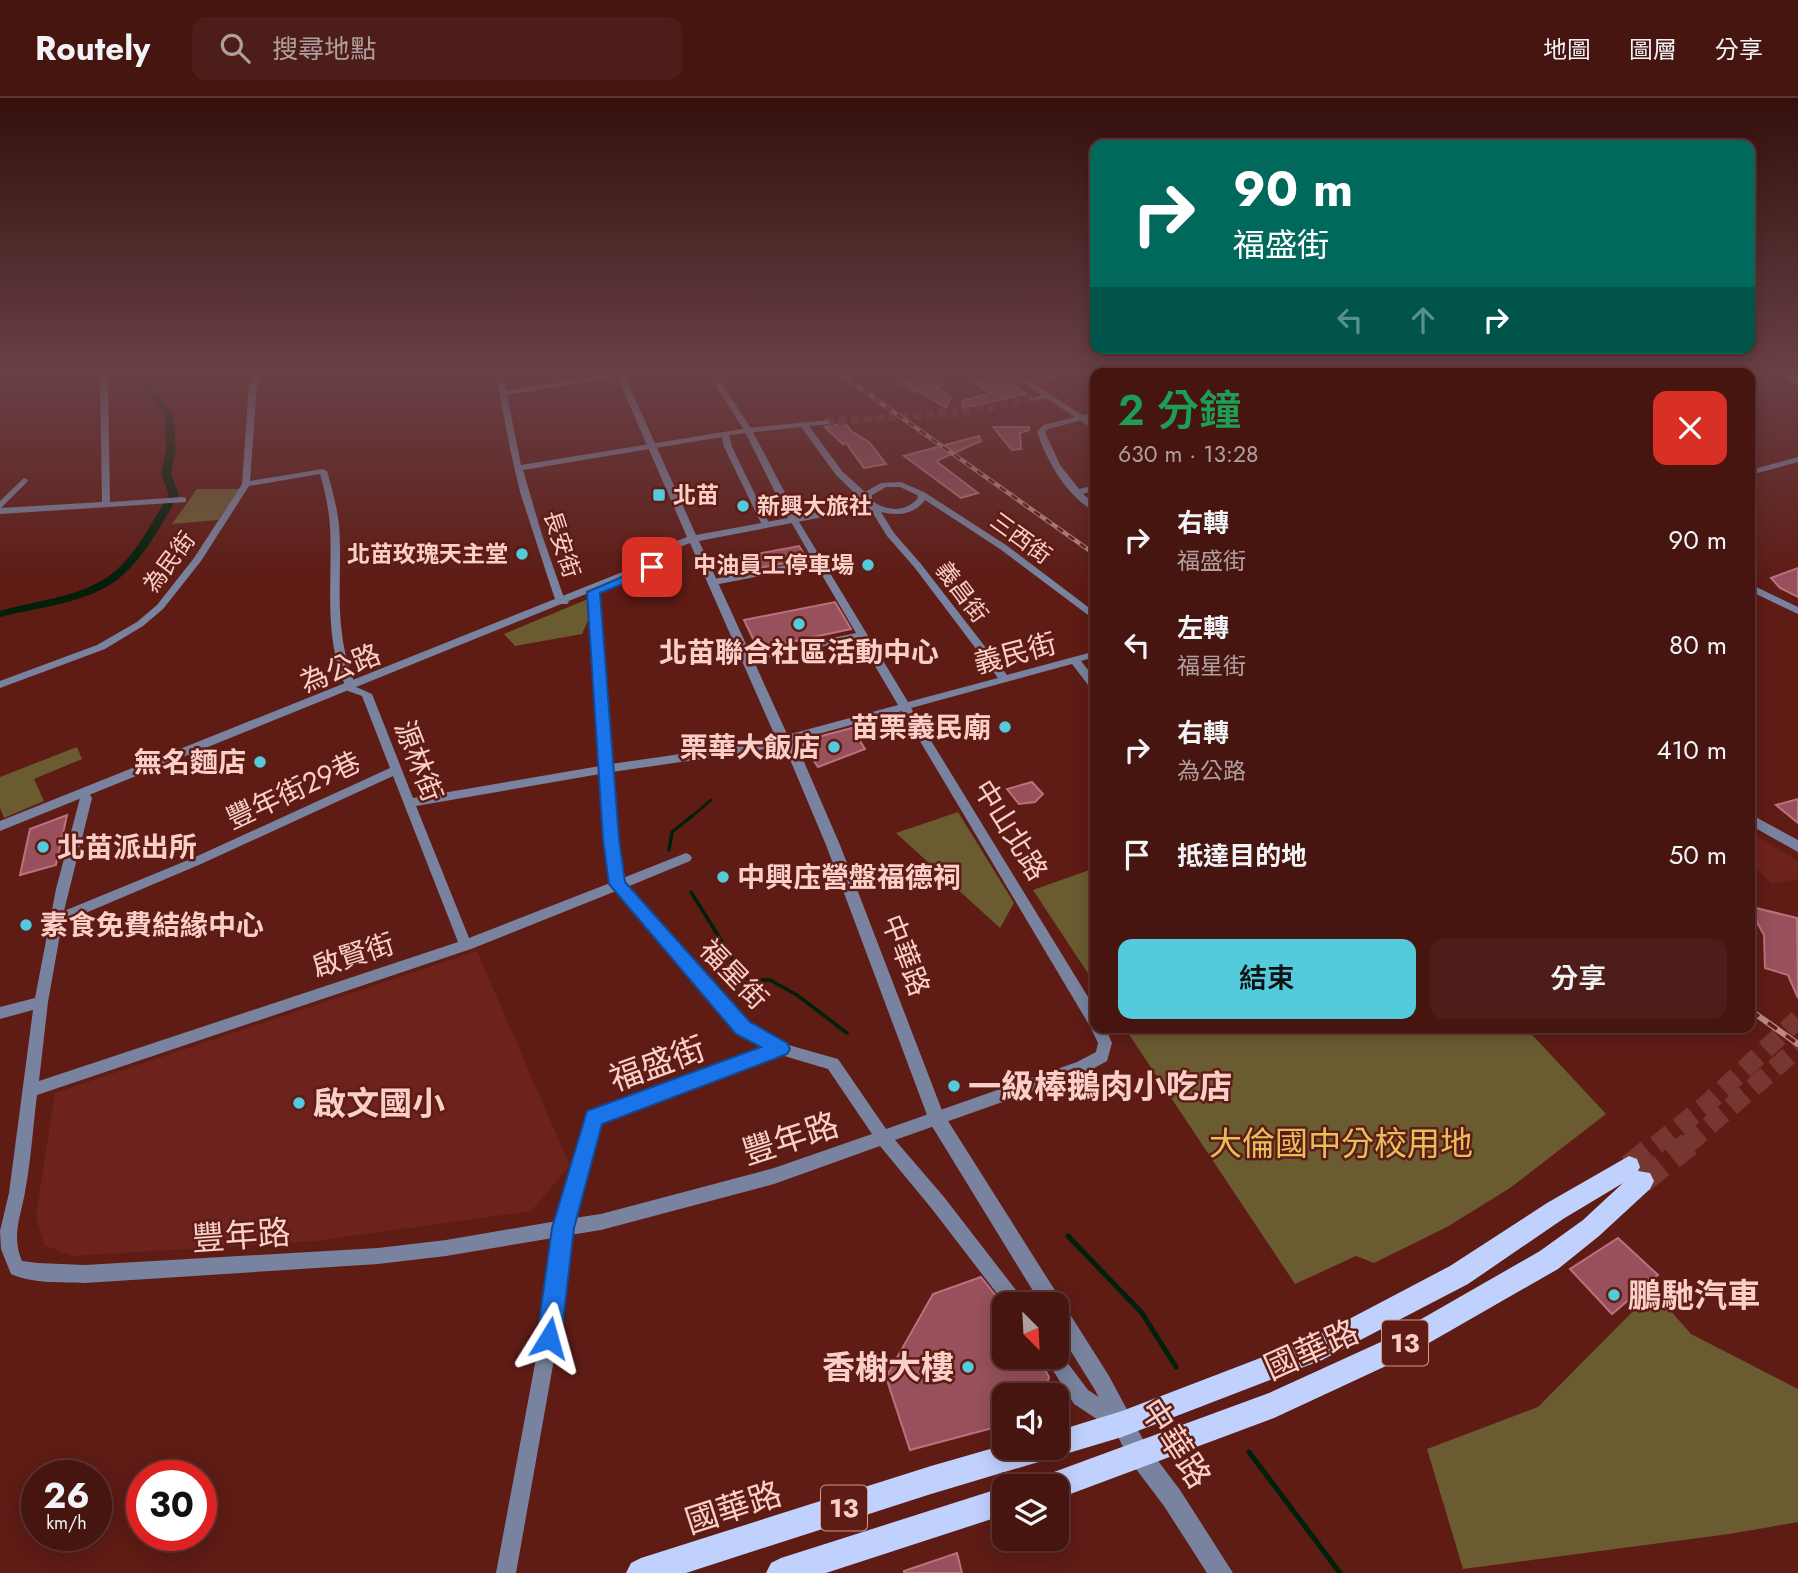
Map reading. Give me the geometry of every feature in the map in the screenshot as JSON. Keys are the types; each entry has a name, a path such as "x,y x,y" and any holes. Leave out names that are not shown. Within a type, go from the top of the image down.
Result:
{"main road":[{"name":"國華路","path":"1069,1441 1122,1424 1322,1347 1459,1275 1555,1211 1636,1174 1591,1228 1549,1260 1392,1350 1274,1405 1138,1453 1069,1481"},
{"name":"國華路","path":"641,1573 931,1480 1002,1460"},
{"name":"13","path":"781,1573 992,1505"}],"street":[{"path":"105,443 106,503"},
{"name":"為民街","path":"0,684 100,647 140,624 160,607 198,559 246,484 249,443"},
{"name":"長安街","path":"514,443 543,553 562,601"},
{"name":"中華路","path":"651,443 784,740 792,748 833,845 936,1117 1045,1292"},
{"path":"520,468 673,443"},
{"path":"727,443 766,525"},
{"path":"755,443 794,520"},
{"name":"義昌街","path":"817,443 839,473 870,503 1004,679"},
{"path":"1044,443 1048,456 1076,493 1090,505"},
{"path":"1755,472 1798,459"},
{"path":"246,484 323,471 329,487 336,545"},
{"path":"0,509 24,480"},
{"name":"為公路","path":"870,503 871,491 893,484 910,486 921,494"},
{"path":"1076,493 1090,489"},
{"path":"888,530 884,519 917,506 922,498 921,494"},
{"name":"三西街","path":"921,494 1003,548 1090,613"},
{"path":"0,509 183,500"},
{"name":"為公路","path":"0,827 592,590 629,573 671,547 692,539 870,503 886,511 902,511"},
{"name":"中山北路","path":"794,520 1090,1013"},
{"name":"源林街","path":"336,545 334,600 338,650 351,687 367,694 466,945"},
{"path":"714,582 819,562"},
{"path":"592,590 611,839 617,884"},
{"path":"1755,590 1798,611"},
{"path":"321,602 334,600"},
{"path":"1775,600 1798,622"},
{"path":"748,659 862,635"},
{"name":"義民街","path":"409,803 607,769 701,757 784,740 1090,656"},
{"path":"1075,660 1090,680"},
{"name":"豐年街29巷","path":"56,920 197,861 395,770"},
{"name":"為公路","path":"0,832 84,795"},
{"name":"豐年路","path":"84,795 41,1002 17,1193 4,1251 17,1268 37,1272 154,1271 378,1256 446,1248 614,1219 704,1197 774,1176 936,1117"},
{"path":"1755,822 1798,847"},
{"name":"啟賢街","path":"32,1090 466,945 686,858"},
{"name":"福星街","path":"617,884 743,1028 780,1049 833,1064 884,1138 1007,1292"},
{"path":"0,1013 41,1002"},
{"name":"中山北路","path":"936,1117 1082,1067 1102,1056 1105,1043 1101,1033"},
{"name":"福盛街","path":"563,1228 594,1118 780,1049"},
{"path":"506,1573 549,1338 563,1228"},
{"name":"中華路","path":"1069,1329 1102,1383 1138,1453 1172,1498 1221,1573"},
{"path":"1062,1369 1082,1397 1122,1424"}],"shaded area":[{"path":"1755,835 1798,861 1798,879 1771,884 1755,866"},
{"name":"啟文國小","path":"477,951 570,1166 531,1211 315,1241 72,1256 44,1245 36,1216 55,1093"}],"green space":[{"path":"197,489 239,489 218,520 172,524"},
{"path":"588,599 590,616 582,634 515,646 504,634"},
{"path":"77,747 82,759 34,779 44,801 4,818 0,808 0,777"},
{"path":"958,812 1014,903 1000,928 896,833"},
{"path":"1090,870 1090,976 1033,890"},
{"name":"大倫國中分校用地","path":"1128,1033 1531,1033 1606,1114 1510,1188 1447,1227 1374,1263 1356,1256 1295,1284"},
{"path":"1653,1291 1691,1334 1798,1389 1798,1522 1729,1534 1463,1569 1427,1449 1538,1407"}],"building":[{"path":"842,443 870,443 886,464 864,468 846,443"},
{"path":"953,443 977,443 936,461 978,493 961,498 904,456"},
{"path":"1006,443 1021,443 1021,449 1012,450"},
{"path":"799,546 807,559 732,573 726,560"},
{"path":"1798,568 1798,597 1780,588 1771,578"},
{"name":"北苗聯合社區活動中心","path":"835,602 851,629 758,649 744,620"},
{"name":"栗華大飯店","path":"852,728 865,749 818,767 803,745 806,740"},
{"path":"1032,782 1043,794 1035,802 1019,804 1007,789"},
{"path":"1798,799 1798,823 1776,805"},
{"name":"北苗派出所","path":"67,815 56,865 20,875 30,829"},
{"path":"1755,909 1797,918 1798,998 1788,975 1765,968 1764,935 1755,918"},
{"name":"鵬馳汽車","path":"1618,1238 1658,1275 1612,1314 1570,1269"},
{"name":"香榭大樓","path":"981,1277 993,1292 992,1369 1045,1369 1049,1377 1047,1383 992,1383 992,1428 910,1450 886,1377 933,1294"},
{"path":"957,1553 962,1573 904,1573 904,1571"}],"waterway":[{"path":"0,614 71,597 98,587 118,574 174,495 166,474 171,443"},
{"path":"690,818 711,800"},
{"path":"669,850 672,832 692,816"},
{"path":"691,892 737,966 749,980 770,980 797,995 847,1033"},
{"path":"1068,1236 1142,1313 1176,1367"},
{"path":"1249,1452 1340,1573"}],"tunnel":[{"path":"1656,1145 1708,1103 1798,1019"},
{"path":"1687,1145 1798,1048"},
{"path":"1629,1167 1658,1144"},
{"path":"1642,1181 1689,1144"}],"railway":[{"path":"937,443 1090,551"},
{"path":"1755,1014 1798,1044"}],"place":[{"name":"北苗","path":"659,495"},
{"name":"新興大旅社","path":"743,506"},
{"name":"北苗玫瑰天主堂","path":"522,554"},
{"name":"中油員工停車場","path":"868,565"},
{"name":"北苗聯合社區活動中心","path":"799,624"},
{"name":"苗栗義民廟","path":"1005,727"},
{"name":"栗華大飯店","path":"834,747"},
{"name":"無名麵店","path":"260,762"},
{"name":"北苗派出所","path":"43,847"},
{"name":"中興庒營盤福德祠","path":"723,877"},
{"name":"素食免費結緣中心","path":"26,925"},
{"name":"一級棒鵝肉小吃店","path":"954,1086"},
{"name":"啟文國小","path":"299,1103"},
{"name":"鵬馳汽車","path":"1614,1295"},
{"name":"香榭大樓","path":"968,1367"}],"route":[{"path":"549,1338 563,1228 594,1118 780,1049 743,1028 617,884 611,839 593,592 652,567"}]}
